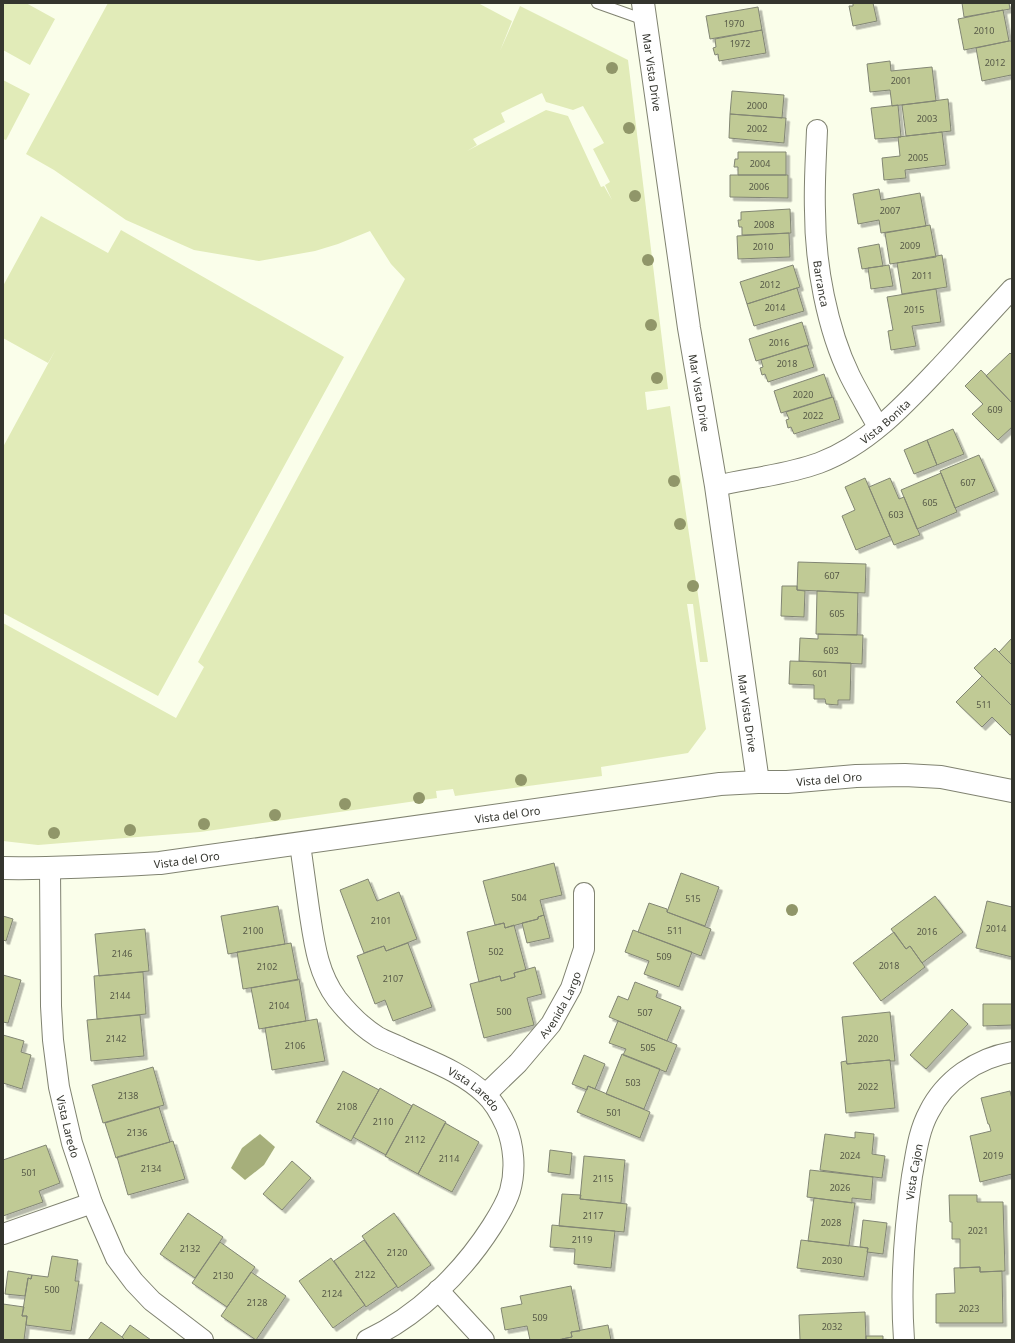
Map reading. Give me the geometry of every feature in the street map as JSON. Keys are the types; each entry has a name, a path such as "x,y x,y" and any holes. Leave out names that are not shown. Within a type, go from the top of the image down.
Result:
{"street":[{"name":"Mar Vista Drive","path":"644,11 689,328 716,486 758,782"},
{"name":"Barranca","path":"817,130 815,212 817,254 824,296 835,337 850,376 878,427"},
{"name":"Vista Bonita","path":"716,486 741,480 782,474 819,463 841,453 878,427 905,404 1012,289"},
{"name":"Vista del Oro","path":"3,868 100,867 160,863 720,784 788,782 856,776 925,776 964,780 1012,791"},
{"name":"Vista Laredo","path":"300,844 316,953 326,980 337,998 356,1020 379,1037 465,1078 486,1094 502,1115 511,1139 514,1165 510,1190 502,1209 482,1241 450,1279 438,1290 410,1314 380,1334 367,1340"},
{"name":"Vista Laredo","path":"50,868 51,1006 53,1040 59,1087 72,1144 92,1203 116,1258 134,1282 152,1301 203,1340"},
{"name":"Avenida Largo","path":"486,1094 518,1063 551,1024 571,988 584,949 584,893"},
{"name":"Vista Cajon","path":"904,1340 902,1285 904,1245 908,1205 918,1140 929,1112 942,1092 958,1075 978,1063 1001,1054 1012,1052"},
{"path":"3,1234 92,1203"},
{"path":"438,1290 484,1340"}],"lane":[{"path":"597,3 644,11"}],"shaded area":[{"path":"3,3 26,3 55,19 30,65 3,50"},
{"path":"108,3 478,3 512,21 500,51 520,6 628,60 668,389 645,392 647,410 670,406 708,662 700,662 693,604 687,604 706,729 688,753 601,767 602,776 455,796 453,789 436,791 437,798 200,832 38,845 3,841 3,623 176,718 204,667 198,662 405,279 391,264 370,231 338,244 315,251 259,261 194,250 126,220 54,170 26,154","holes":["542,93 546,102 573,110 583,106 604,143 593,149 610,182 605,185 612,200 604,186 601,187 568,116 546,110 467,151 477,145 473,139 505,122 501,113"]},
{"path":"3,80 30,94 6,140 3,139"},
{"path":"41,216 108,253 121,230 344,357 158,696 3,613 3,447 56,349 48,363 3,338 3,286"},
{"path":"260,1134 275,1147 264,1165 245,1180 231,1168 242,1148"}],"building":[{"path":"853,3 873,3 877,21 853,26 849,6 853,6"},
{"path":"962,3 1009,3 1010,9 964,17"},
{"path":"758,7 762,30 710,39 706,16"},
{"path":"1003,10 1009,41 964,50 958,19"},
{"path":"762,30 766,53 719,61 718,54 715,55 713,48 716,47 715,39"},
{"path":"1012,41 1012,80 1011,75 982,81 976,48"},
{"path":"890,61 891,71 932,67 936,101 892,106 890,90 870,92 867,64"},
{"path":"732,91 784,95 782,118 730,114"},
{"path":"948,99 951,131 906,136 902,105"},
{"path":"898,105 901,137 875,139 871,108"},
{"path":"730,114 786,118 784,143 729,138"},
{"path":"942,132 946,165 905,170 906,178 884,180 882,158 900,156 898,137"},
{"path":"738,152 786,152 786,175 738,175 738,167 734,167 735,159 738,159"},
{"path":"730,175 788,175 788,198 730,197"},
{"path":"879,189 881,200 920,193 926,226 881,233 879,220 858,224 853,194"},
{"path":"790,209 791,233 742,235 742,227 739,227 738,220 741,220 741,212"},
{"path":"930,225 936,257 890,264 885,233"},
{"path":"789,233 790,257 738,259 737,236"},
{"path":"879,244 883,266 862,269 858,248"},
{"path":"942,255 947,287 902,294 897,263"},
{"path":"793,265 800,287 747,304 740,282"},
{"path":"889,265 893,286 871,289 868,268"},
{"path":"797,288 804,311 754,326 747,304"},
{"path":"936,289 941,322 912,326 916,346 891,350 888,331 893,330 887,297"},
{"path":"802,322 809,345 756,361 749,339"},
{"path":"807,345 814,367 768,382 765,374 762,375 760,368 763,367 761,360"},
{"path":"1010,353 1012,355 1012,403 986,376"},
{"path":"981,370 1012,403 1012,427 998,440 972,414 983,404 965,386"},
{"path":"824,374 832,397 781,413 774,391"},
{"path":"833,397 840,419 794,434 791,427 788,428 786,420 789,419 786,412"},
{"path":"953,429 964,454 937,465 927,440"},
{"path":"927,440 937,465 914,474 904,450"},
{"path":"979,455 995,491 955,508 940,471"},
{"path":"941,473 957,512 917,529 901,490"},
{"path":"865,478 890,536 856,550 842,516 855,510 845,487"},
{"path":"890,478 899,499 904,497 920,535 894,545 869,487"},
{"path":"798,562 866,564 865,593 797,590"},
{"path":"782,586 797,586 797,590 805,591 804,617 781,616"},
{"path":"817,591 858,593 857,635 816,634"},
{"path":"818,634 863,635 862,664 799,661 800,638 818,639"},
{"path":"1012,638 1012,665 999,652"},
{"path":"995,648 1012,665 1012,706 974,668"},
{"path":"790,661 851,663 850,700 838,700 838,705 826,704 825,699 814,699 814,685 789,684"},
{"path":"982,676 1012,706 1012,733 1010,735 992,717 982,727 956,702"},
{"path":"554,863 562,895 540,900 544,915 538,917 538,919 505,928 504,923 495,925 483,881"},
{"path":"681,873 719,887 705,926 667,912"},
{"path":"368,879 377,901 399,892 417,939 386,951 384,946 364,953 340,890"},
{"path":"935,896 963,932 922,963 910,946 906,949 891,929"},
{"path":"987,901 1012,907 1012,957 976,948"},
{"path":"649,903 667,909 667,912 711,929 701,956 638,932"},
{"path":"278,906 285,944 228,954 221,916"},
{"path":"544,915 550,938 527,943 522,923 538,919 538,917"},
{"path":"3,916 13,919 6,941 3,940"},
{"path":"504,923 505,928 514,925 526,970 514,973 515,977 501,981 500,976 479,982 467,932"},
{"path":"145,929 149,971 99,976 95,934"},
{"path":"633,930 692,952 679,987 644,974 649,961 625,952"},
{"path":"894,932 906,949 910,946 925,967 881,1001 853,963"},
{"path":"291,943 298,980 243,989 237,952"},
{"path":"408,943 432,1007 393,1021 385,1000 375,1004 357,956 384,946 386,951"},
{"path":"535,967 542,994 527,998 534,1025 484,1038 470,984 500,976 501,981 515,977 514,973"},
{"path":"143,972 146,1014 97,1019 94,976"},
{"path":"3,975 21,980 8,1023 3,1022"},
{"path":"299,979 306,1021 259,1029 251,988"},
{"path":"635,982 658,991 656,997 681,1007 667,1041 609,1017 618,996 628,1000"},
{"path":"983,1004 1012,1004 1012,1025 983,1026"},
{"path":"952,1009 968,1024 926,1069 910,1055"},
{"path":"890,1012 895,1061 890,1060 847,1064 842,1017"},
{"path":"140,1015 144,1056 91,1061 87,1020"},
{"path":"317,1019 325,1061 272,1070 265,1028"},
{"path":"618,1021 677,1045 666,1072 623,1055 626,1049 609,1043"},
{"path":"3,1035 24,1041 21,1052 31,1055 22,1089 3,1083"},
{"path":"622,1054 660,1069 644,1109 606,1094"},
{"path":"584,1055 605,1064 595,1089 588,1086 587,1090 572,1084"},
{"path":"890,1060 895,1108 846,1113 841,1062 846,1061 847,1064"},
{"path":"153,1067 164,1105 103,1123 92,1085"},
{"path":"343,1071 379,1090 351,1141 316,1122"},
{"path":"588,1086 650,1112 640,1138 577,1112"},
{"path":"380,1088 412,1106 386,1155 353,1137"},
{"path":"1010,1091 1012,1099 1012,1174 980,1182 970,1136 991,1131 981,1098"},
{"path":"413,1104 446,1122 418,1174 385,1156"},
{"path":"159,1107 170,1142 116,1158 105,1123"},
{"path":"445,1123 479,1142 452,1192 418,1174"},
{"path":"855,1132 874,1134 872,1154 885,1156 882,1178 820,1170 825,1134 855,1138"},
{"path":"173,1141 185,1179 128,1195 117,1157"},
{"path":"46,1145 60,1183 39,1191 43,1202 3,1216 3,1160"},
{"path":"550,1150 572,1153 570,1175 548,1172"},
{"path":"584,1156 625,1160 621,1203 580,1199"},
{"path":"292,1161 311,1178 282,1210 263,1194"},
{"path":"810,1170 873,1177 871,1200 852,1198 852,1203 807,1197"},
{"path":"562,1194 581,1195 580,1199 627,1204 624,1232 559,1226"},
{"path":"949,1195 977,1195 977,1202 1003,1202 1005,1271 980,1272 980,1267 960,1268 960,1239 952,1239"},
{"path":"814,1198 855,1203 849,1246 808,1241"},
{"path":"188,1213 223,1237 195,1278 160,1254"},
{"path":"394,1213 431,1265 398,1288 362,1236"},
{"path":"863,1220 887,1223 883,1254 867,1252 868,1248 860,1247"},
{"path":"552,1225 615,1231 611,1268 574,1264 575,1249 550,1247"},
{"path":"364,1240 397,1286 366,1307 334,1261"},
{"path":"801,1240 868,1248 864,1277 797,1268"},
{"path":"220,1242 255,1267 227,1307 192,1283"},
{"path":"52,1256 78,1260 75,1281 79,1281 71,1331 26,1325 27,1316 22,1316 28,1278 31,1279 32,1275 48,1277"},
{"path":"331,1258 365,1305 333,1328 299,1281"},
{"path":"980,1267 980,1272 1002,1271 1003,1323 936,1323 936,1294 955,1293 954,1268"},
{"path":"8,1271 32,1275 31,1279 28,1278 25,1296 5,1294"},
{"path":"251,1272 286,1296 256,1340 221,1316"},
{"path":"571,1286 580,1331 571,1332 572,1337 557,1340 530,1340 527,1326 505,1330 501,1308 522,1304 520,1296"},
{"path":"3,1304 24,1307 22,1316 27,1316 24,1340 3,1340"},
{"path":"865,1312 866,1340 800,1340 799,1315"},
{"path":"101,1322 122,1337 125,1340 88,1340"},
{"path":"130,1325 151,1340 125,1340 122,1337"},
{"path":"608,1325 611,1340 562,1340 572,1337 571,1332"},
{"path":"866,1336 883,1336 883,1340 866,1340"}]}
